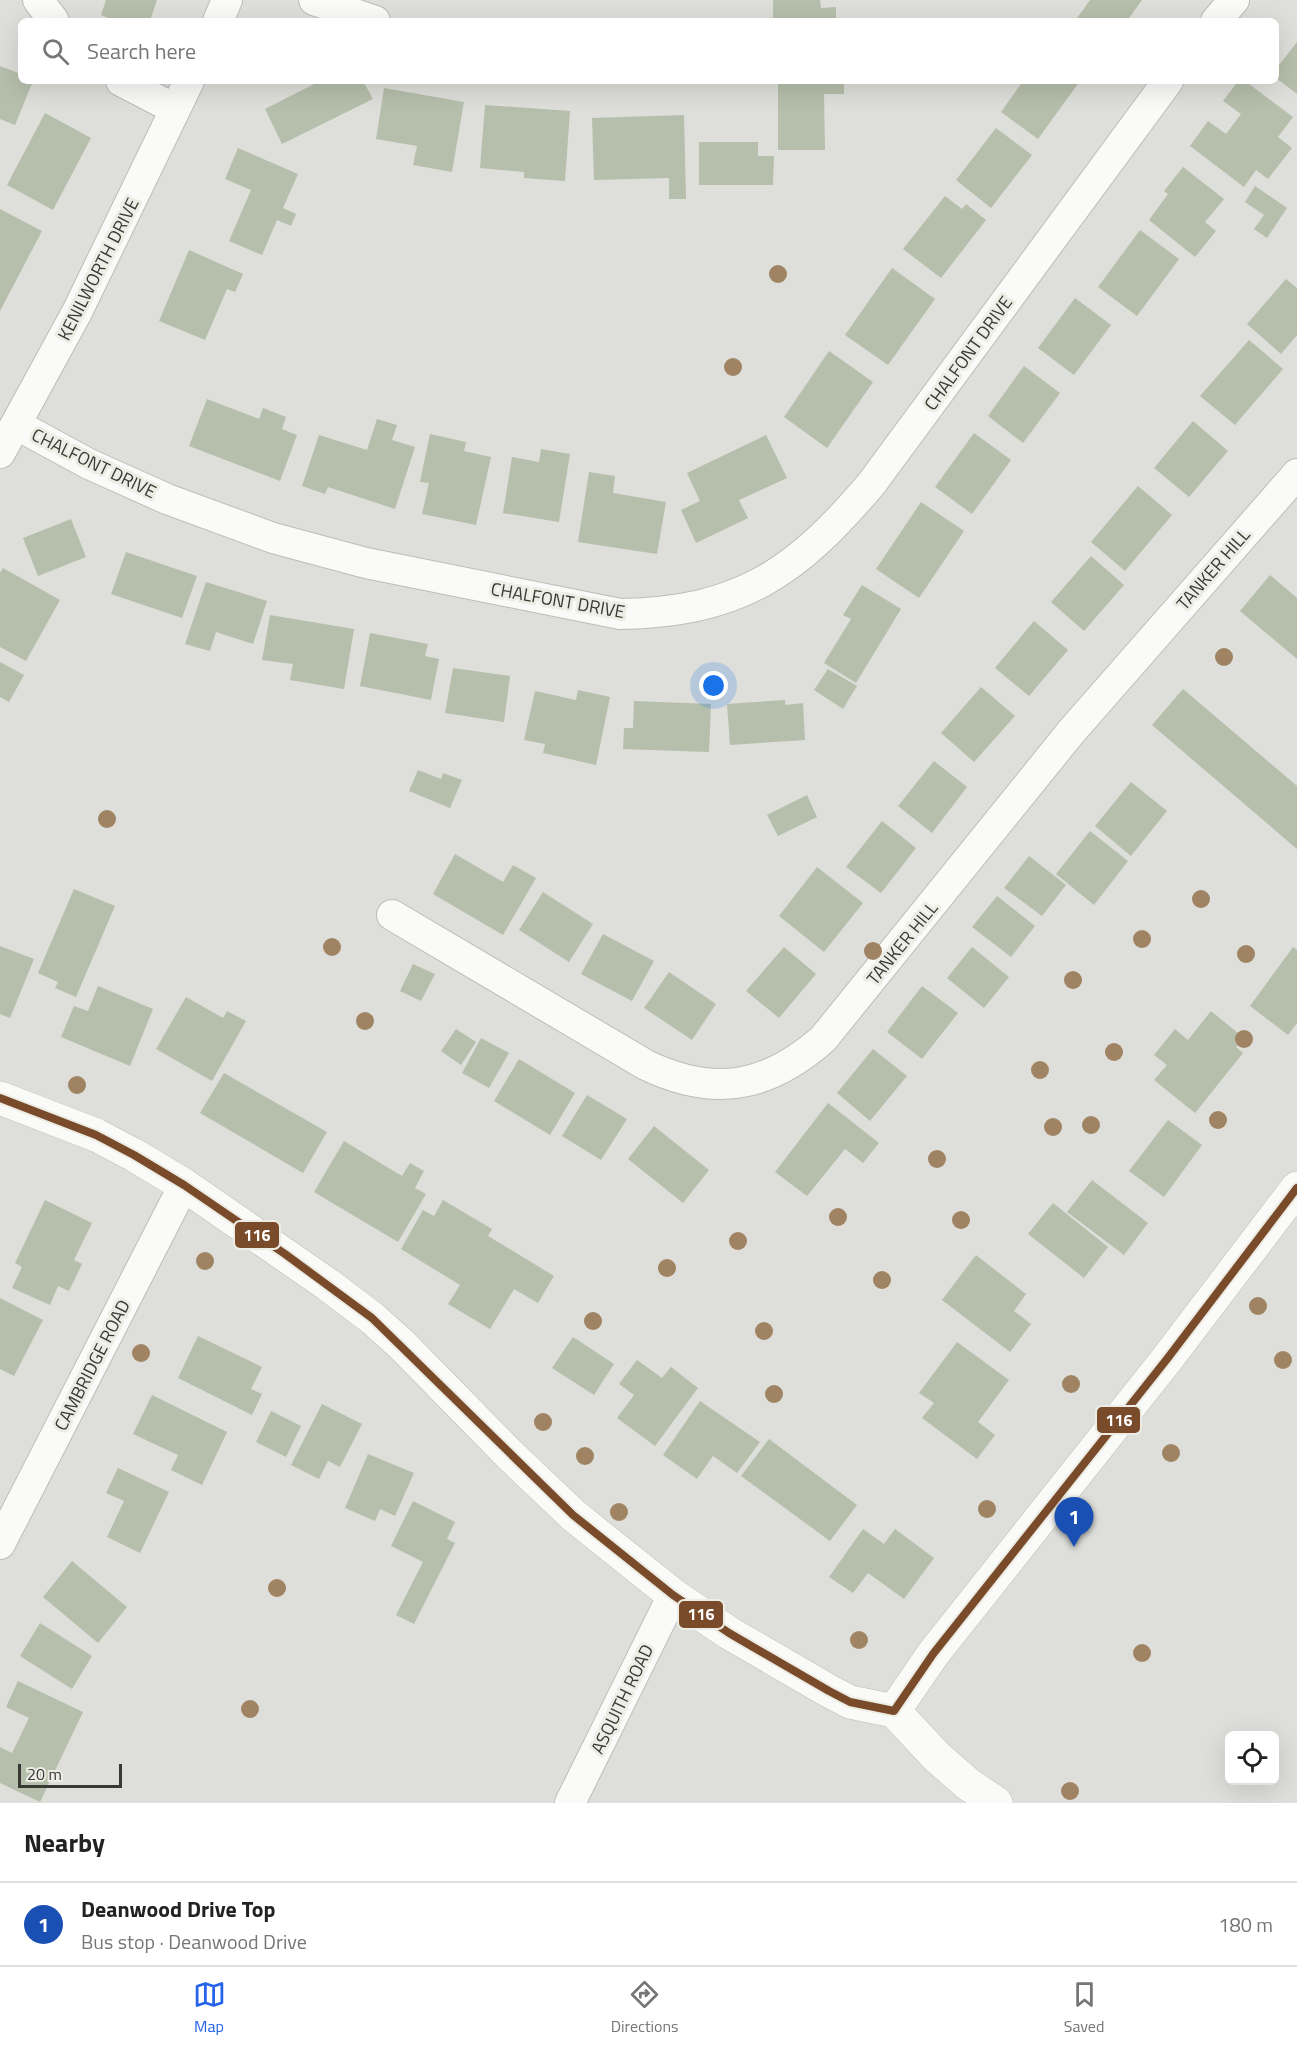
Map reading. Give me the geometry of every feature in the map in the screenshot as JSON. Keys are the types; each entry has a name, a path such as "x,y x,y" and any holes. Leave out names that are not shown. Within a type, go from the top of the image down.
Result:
{"street":[{"path":"38,0 52,18"},
{"path":"219,18 227,0"},
{"path":"314,0 366,18"},
{"path":"1219,18 1234,0"},
{"path":"127,84 175,109"},
{"name":"KENILWORTH DRIVE","path":"0,453 82,302 188,84"},
{"name":"CHALFONT DRIVE","path":"17,425 89,464 167,499 273,538 345,558 620,614 656,613 695,608 732,598 783,570 845,515 872,483 1166,84"},
{"name":"TANKER HILL","path":"392,915 646,1065 672,1078 695,1084 719,1085 738,1083 784,1067 805,1055 823,1039 1071,732 1297,474"},
{"path":"0,1098 96,1135 184,1185 372,1318 557,1501 673,1595 729,1633 829,1692 850,1702 894,1711 937,1757 968,1784 996,1803"},
{"name":"CAMBRIDGE ROAD","path":"0,1544 184,1185"},
{"path":"894,1711 933,1654 1167,1359 1297,1188"},
{"name":"ASQUITH ROAD","path":"570,1803 673,1595"}],"building":[{"path":"106,0 157,0 151,18 108,18 101,15"},
{"path":"773,0 820,0 821,8 836,7 836,18 773,18"},
{"path":"1090,0 1142,0 1129,18 1077,18"},
{"path":"1297,42 1297,94 1279,80 1279,65"},
{"path":"0,66 18,73 18,84 32,84 15,125 0,119"},
{"path":"314,84 365,84 373,99 282,144 265,109"},
{"path":"778,84 844,84 844,94 824,94 825,150 778,150"},
{"path":"1021,84 1078,84 1038,139 1001,112"},
{"path":"1236,84 1249,84 1293,117 1278,137 1292,148 1268,179 1256,170 1244,187 1190,146 1208,121 1226,134 1241,114 1223,101"},
{"path":"384,88 464,102 452,172 413,165 417,146 376,139"},
{"path":"485,105 570,111 565,181 524,178 524,172 480,168"},
{"path":"45,113 91,138 53,210 7,185"},
{"path":"684,115 686,199 669,199 669,178 594,180 592,118"},
{"path":"996,128 1032,155 991,208 956,180"},
{"path":"699,142 758,142 758,156 774,156 773,185 699,185"},
{"path":"238,148 298,174 283,208 296,214 291,226 277,220 262,255 229,241 251,190 225,179"},
{"path":"1183,167 1224,199 1205,222 1216,231 1195,257 1149,220 1168,194 1164,191"},
{"path":"1255,186 1287,208 1267,238 1254,229 1264,215 1245,202"},
{"path":"945,196 962,209 966,204 986,220 941,278 903,249"},
{"path":"0,209 42,231 0,311"},
{"path":"1140,230 1179,259 1137,316 1098,287"},
{"path":"189,250 243,274 235,292 227,289 205,340 159,321"},
{"path":"892,268 935,299 888,365 845,335"},
{"path":"1286,279 1297,288 1297,335 1281,354 1247,324"},
{"path":"1075,298 1111,325 1074,375 1038,348"},
{"path":"1249,340 1283,369 1235,425 1200,396"},
{"path":"829,351 873,382 827,448 784,417"},
{"path":"1024,366 1060,393 1023,443 988,416"},
{"path":"207,399 259,419 263,408 286,417 282,429 297,435 280,481 189,446"},
{"path":"377,419 397,425 392,440 415,447 395,509 328,487 325,494 302,486 319,435 367,450"},
{"path":"1193,421 1228,451 1189,497 1154,468"},
{"path":"974,433 1011,460 972,514 935,487"},
{"path":"430,434 466,442 464,451 491,457 476,525 422,514 429,483 420,482"},
{"path":"766,435 787,478 739,500 748,518 696,543 681,510 700,501 687,473"},
{"path":"541,449 570,454 559,522 503,513 512,457 539,462"},
{"path":"589,472 615,476 613,493 666,502 657,554 578,542"},
{"path":"1138,486 1172,515 1125,571 1091,542"},
{"path":"921,502 964,531 919,598 876,569"},
{"path":"71,519 86,557 38,576 23,538"},
{"path":"126,552 197,576 182,618 111,594"},
{"path":"1091,556 1124,585 1084,631 1051,602"},
{"path":"3,568 60,600 26,661 0,647 0,573"},
{"path":"1270,575 1297,598 1297,659 1240,611"},
{"path":"206,582 267,601 253,644 216,632 210,651 185,644"},
{"path":"862,585 901,609 856,683 824,663 851,619 843,615"},
{"path":"270,615 354,629 344,689 290,680 293,664 262,660"},
{"path":"1034,621 1068,650 1029,696 995,668"},
{"path":"370,633 428,644 425,656 439,659 431,700 360,686"},
{"path":"0,662 24,675 9,702 0,697"},
{"path":"453,668 510,676 504,722 445,713"},
{"path":"828,669 857,686 843,709 814,690"},
{"path":"981,687 1015,716 974,762 941,733"},
{"path":"1183,689 1297,786 1297,849 1152,725"},
{"path":"578,690 610,697 596,765 543,753 545,744 524,740 535,691 576,700"},
{"path":"785,700 785,705 803,703 805,740 730,745 727,704"},
{"path":"634,701 711,704 709,752 623,749 624,728 633,728"},
{"path":"934,761 967,787 932,833 898,806"},
{"path":"418,770 441,779 443,773 462,780 450,808 409,791"},
{"path":"1131,782 1167,811 1131,856 1095,826"},
{"path":"807,795 817,817 778,836 767,815"},
{"path":"882,821 916,848 881,893 846,867"},
{"path":"1090,831 1128,861 1094,905 1056,874"},
{"path":"455,854 503,882 513,865 536,878 503,935 433,894"},
{"path":"1029,856 1066,885 1042,916 1004,888"},
{"path":"817,867 863,903 824,952 779,916"},
{"path":"74,889 115,906 76,997 55,988 58,982 38,973"},
{"path":"543,892 593,924 569,962 519,930"},
{"path":"997,896 1035,926 1011,957 972,927"},
{"path":"603,934 654,961 632,1001 581,974"},
{"path":"0,946 34,959 10,1018 0,1014"},
{"path":"784,947 816,974 779,1018 746,991"},
{"path":"972,947 1009,977 984,1008 947,978"},
{"path":"1293,947 1297,950 1297,1023 1288,1035 1250,1006"},
{"path":"413,964 435,974 421,1001 400,991"},
{"path":"669,972 716,1004 692,1040 644,1008"},
{"path":"98,986 153,1009 130,1066 61,1037 74,1006 88,1011"},
{"path":"922,986 958,1013 922,1059 887,1032"},
{"path":"186,997 223,1018 227,1011 246,1021 212,1081 156,1049"},
{"path":"1211,1011 1244,1038 1236,1047 1243,1053 1195,1113 1154,1080 1167,1065 1154,1055 1175,1029 1188,1040"},
{"path":"456,1029 476,1042 461,1065 441,1051"},
{"path":"481,1038 509,1053 489,1088 462,1073"},
{"path":"873,1049 907,1076 870,1121 837,1093"},
{"path":"519,1059 575,1093 550,1135 494,1101"},
{"path":"224,1073 327,1132 303,1173 200,1113"},
{"path":"587,1095 627,1119 601,1160 562,1136"},
{"path":"828,1103 879,1143 863,1163 845,1149 807,1196 775,1172"},
{"path":"1168,1120 1202,1145 1164,1197 1129,1171"},
{"path":"654,1126 709,1170 683,1203 628,1159"},
{"path":"344,1141 402,1176 410,1163 424,1171 415,1188 426,1194 398,1242 314,1192"},
{"path":"1092,1180 1148,1223 1124,1255 1067,1212"},
{"path":"45,1200 92,1223 74,1260 82,1264 69,1291 58,1286 50,1305 12,1288 22,1267 15,1263"},
{"path":"443,1200 492,1229 488,1236 554,1276 538,1303 514,1289 490,1329 448,1304 460,1285 401,1249 423,1210 434,1216"},
{"path":"1053,1203 1108,1247 1084,1278 1028,1234"},
{"path":"976,1255 1026,1294 1014,1311 1031,1324 1010,1352 942,1300"},
{"path":"0,1298 43,1320 14,1376 0,1369"},
{"path":"198,1336 262,1367 251,1389 262,1394 252,1415 178,1378"},
{"path":"573,1337 614,1364 594,1395 552,1368"},
{"path":"957,1342 1009,1380 978,1422 995,1435 977,1459 922,1418 934,1403 919,1393"},
{"path":"637,1360 662,1378 671,1367 698,1388 655,1446 617,1418 634,1395 619,1384"},
{"path":"152,1395 227,1432 202,1485 171,1470 178,1455 133,1434"},
{"path":"700,1401 760,1442 737,1473 713,1456 697,1479 663,1455"},
{"path":"322,1404 362,1424 340,1467 328,1461 319,1479 291,1465"},
{"path":"271,1411 301,1426 286,1457 256,1442"},
{"path":"769,1439 857,1505 830,1541 741,1476"},
{"path":"368,1454 414,1473 395,1516 380,1509 375,1521 345,1508"},
{"path":"118,1468 169,1492 140,1553 107,1537 124,1501 106,1493"},
{"path":"413,1501 455,1522 447,1539 455,1543 414,1624 396,1615 423,1562 391,1546"},
{"path":"863,1529 884,1544 895,1529 934,1558 904,1599 868,1573 853,1593 829,1577"},
{"path":"72,1561 127,1607 98,1643 43,1597"},
{"path":"40,1623 92,1656 72,1689 20,1656"},
{"path":"18,1681 83,1712 40,1802 0,1783 0,1747 12,1753 29,1718 6,1707"}],"transit line":[{"name":"116","path":"0,1098 96,1135 134,1155 184,1185 285,1254 372,1318 573,1515 673,1595 729,1633 829,1691 850,1702 894,1711 933,1654 1167,1359 1297,1188"}],"place":[{"name":"Deanwood Drive Top","path":"1074,1547"}]}
